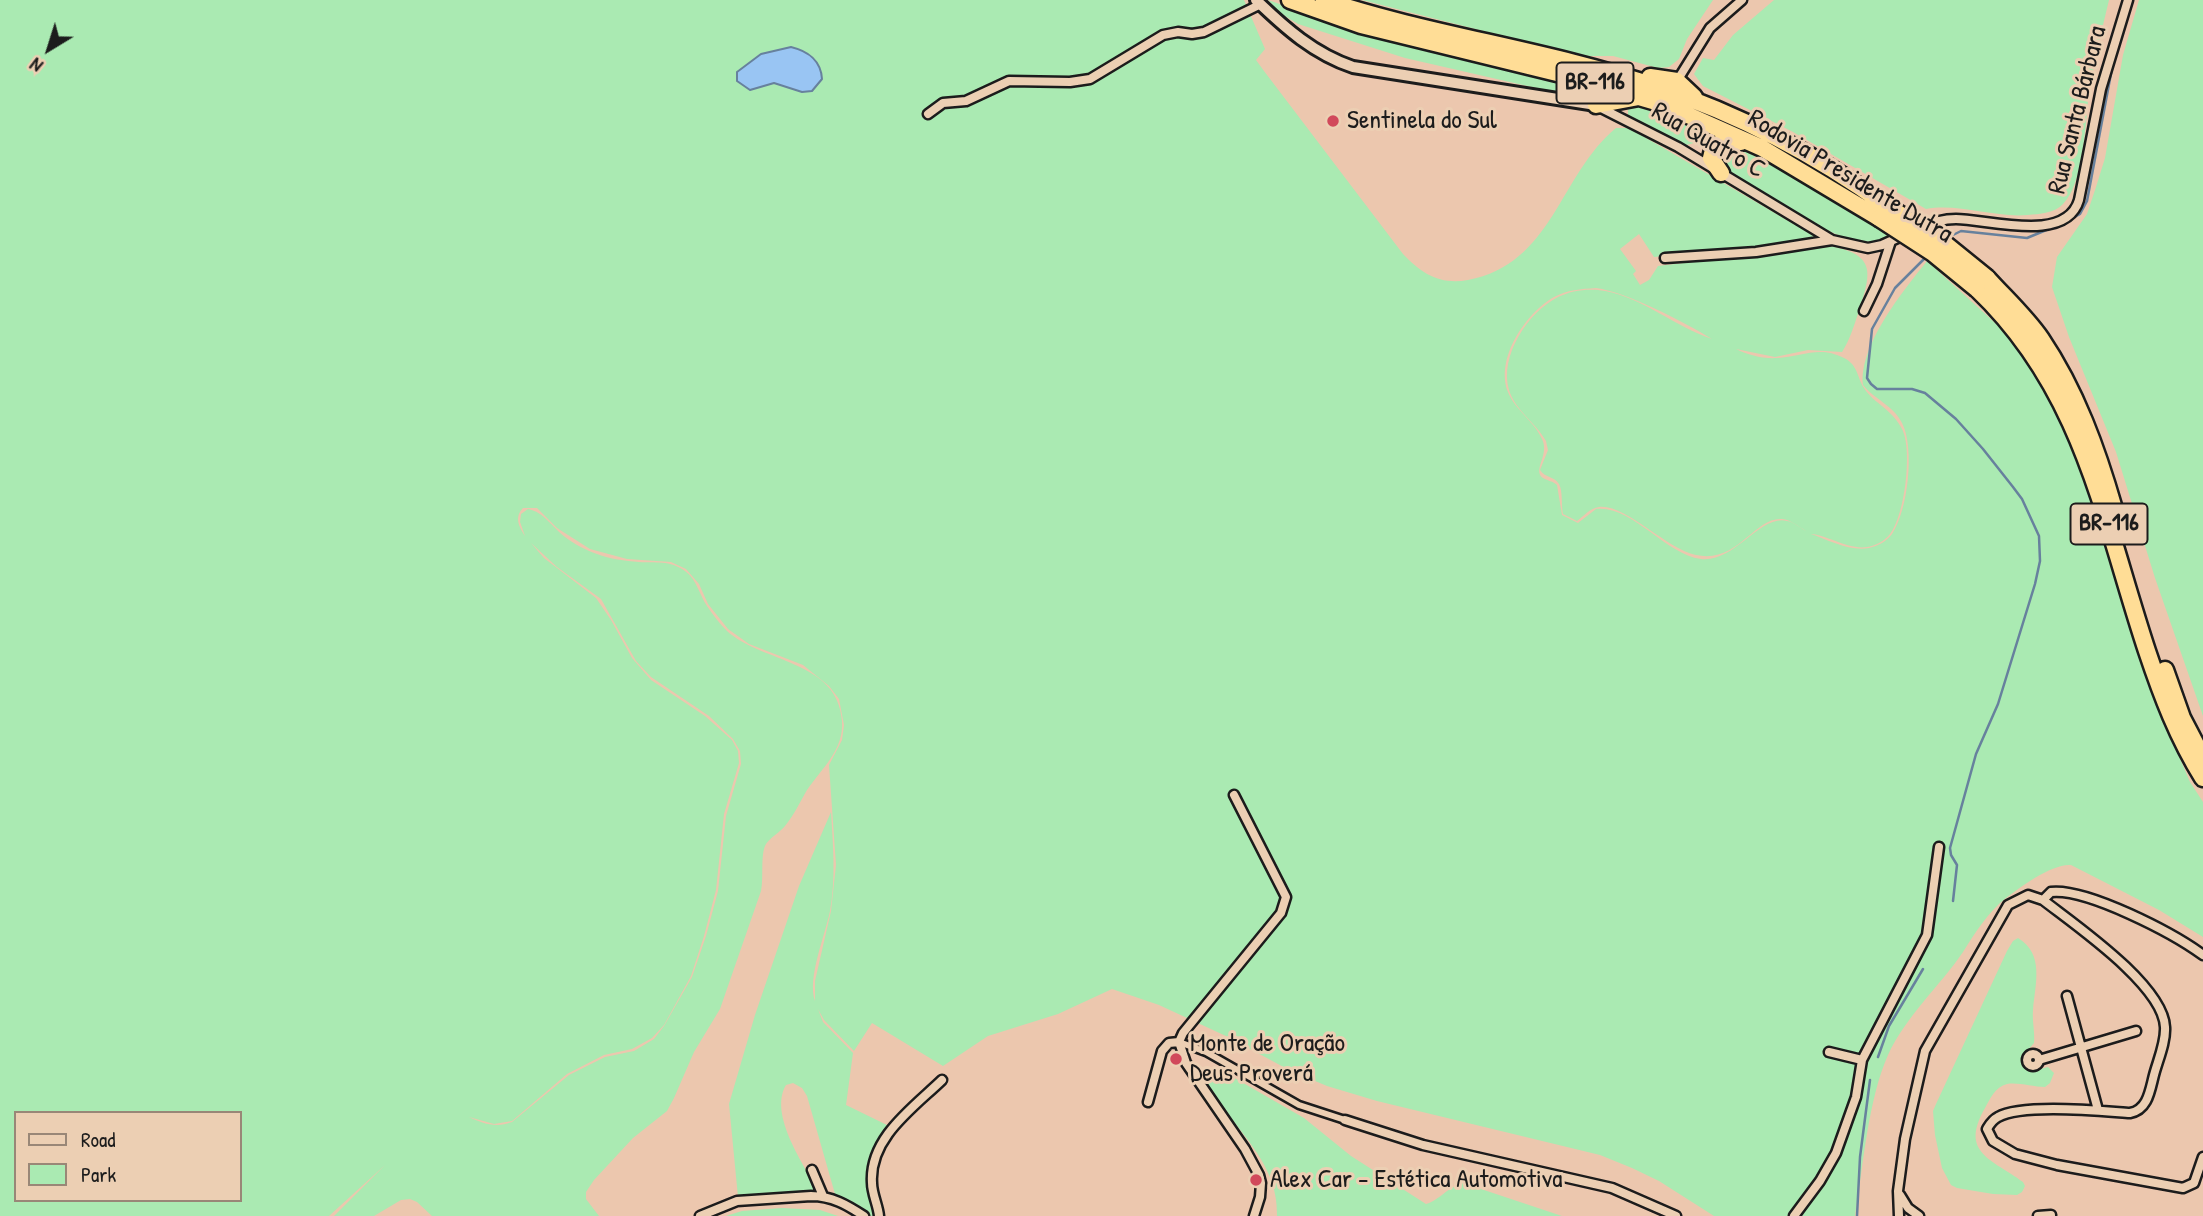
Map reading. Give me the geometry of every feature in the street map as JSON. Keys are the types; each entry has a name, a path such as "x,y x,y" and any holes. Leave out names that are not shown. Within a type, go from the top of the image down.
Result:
{"highway":[{"name":"Rodovia Presidente Dutra","path":"1290,0 1360,25 1643,96 1726,130 1883,212"},
{"name":"Rodovia Presidente Dutra","path":"1324,0 1422,28 1592,68 1655,86 1707,106 1846,177 1915,239 1982,284 2040,338 2064,379 2101,463 2162,663 2182,718 2203,758"},
{"path":"1592,68 1677,81 1707,106"},
{"path":"1588,105 1643,96"},
{"path":"1721,173 1711,158 1711,149 1716,144 1733,140 1762,148"},
{"name":"Rodovia Presidente Dutra","path":"1982,284 2025,341 2058,394 2077,434 2107,518 2167,711 2203,778"},
{"path":"2162,663 2203,739"}],"street":[{"path":"1677,81 1710,29 1742,0"},
{"name":"Rua Santa Bárbara","path":"1940,221 1964,219 2026,226 2058,222 2071,216 2077,206 2101,89 2128,0"},
{"path":"928,114 943,103 966,101 1009,81 1070,82 1090,79 1163,36 1178,32 1204,32 1256,3"},
{"name":"Rua Quatro C","path":"1256,3 1309,46 1353,67 1588,105 1678,147 1832,240 1868,248 1940,221"},
{"path":"1665,258 1756,251 1832,240"},
{"path":"1864,312 1877,284 1891,241"},
{"path":"1234,795 1286,898 1281,913 1183,1033 1179,1042 1186,1063 1245,1149 1259,1175 1260,1197 1254,1216"},
{"path":"1794,1216 1820,1181 1836,1153 1856,1097 1863,1059 1927,935 1939,846"},
{"path":"2043,900 2048,893 2053,892 2075,894 2153,925 2179,938 2203,955"},
{"path":"1899,1216 1898,1191 1905,1139 1922,1059 1931,1038 2006,908 2028,895 2043,900 2138,979 2157,1003 2164,1020 2163,1042 2145,1103 2134,1112 2046,1110 2005,1114 1990,1123 1987,1131 1993,1141 2003,1149 2033,1159 2183,1188 2194,1183 2203,1157"},
{"path":"2067,996 2098,1110"},
{"path":"2039,1059 2136,1031"},
{"path":"1148,1102 1162,1051 1169,1043 1179,1042 1206,1052 1298,1105 1423,1145 1612,1188 1676,1216"},
{"path":"1829,1052 1863,1059"},
{"path":"879,1216 872,1183 876,1156 897,1122 942,1080"},
{"path":"812,1170 823,1196"},
{"path":"1898,1191 1908,1208 1919,1216"},
{"path":"700,1216 737,1201 823,1196 837,1200 864,1216"},
{"path":"2038,1216 2051,1215"}],"green space":[{"path":"0,0 1244,0 1265,49 1256,60 1264,71 1403,254 1425,272 1449,281 1468,280 1496,271 1519,256 1537,237 1597,147 1616,128 1629,128 1816,237 1654,257 1639,234 1620,249 1636,271 1633,274 1640,285 1649,280 1658,266 1830,246 1856,255 1867,268 1863,298 1842,352 1808,350 1775,357 1736,349 1766,358 1826,352 1844,358 1855,368 1862,384 1868,394 1894,417 1903,431 1907,453 1906,483 1900,513 1888,537 1876,544 1860,547 1811,534 1847,547 1862,549 1879,545 1888,539 1898,523 1908,479 1909,463 1906,434 1894,412 1863,385 1864,369 1868,353 1884,319 1927,261 2004,331 2035,367 2070,436 2162,716 2190,782 2203,802 2203,937 2159,910 2071,865 2055,868 2037,877 2006,898 1988,916 1954,965 1913,1014 1888,1055 1871,1113 1855,1216 1714,1216 1659,1181 1600,1155 1377,1101 1327,1086 1159,1005 1112,989 1058,1014 988,1036 943,1066 872,1023 854,1051 824,1020 818,1009 823,1022 853,1053 846,1105 889,1126 875,1151 876,1216 870,1216 835,1194 807,1096 802,1088 793,1083 786,1085 782,1097 785,1125 790,1140 819,1193 738,1197 729,1104 755,1015 799,886 831,812 833,886 830,911 813,981 815,1001 815,981 831,911 836,865 829,765 842,740 844,725 839,699 829,686 803,665 749,644 728,629 686,569 671,562 627,559 590,549 557,528 537,508 523,508 518,518 525,536 520,522 521,514 528,509 543,517 580,547 607,557 668,564 685,571 709,609 727,631 742,642 813,674 827,686 837,701 842,731 836,750 788,822 766,844 761,891 720,1009 694,1052 667,1111 633,1138 586,1192 586,1199 599,1216 432,1216 410,1199 401,1200 374,1216 334,1216 385,1165 329,1216 0,1216","holes":["1596,288 1639,301 1712,339 1619,295 1599,290 1575,291 1547,304 1536,313 1518,336 1508,363 1509,390 1516,404 1546,441 1548,450 1540,470 1559,484 1563,514 1577,521 1596,508 1610,508 1634,519 1684,551 1711,556 1734,547 1772,520 1782,519 1789,522 1777,521 1767,525 1725,554 1713,558 1701,559 1674,549 1623,514 1610,510 1596,509 1578,523 1562,515 1557,485 1540,475 1539,471 1544,451 1542,439 1511,398 1508,392 1505,379 1509,351 1524,325 1543,304 1564,293 1580,289","531,543 557,567 601,599 636,661 651,677 709,716 733,739 740,751 741,764 726,816 718,891 706,936 692,977 664,1026 654,1039 634,1051 605,1057 569,1075 512,1122 495,1125 469,1117 494,1124 512,1121 567,1074 604,1055 632,1049 652,1038 664,1025 691,976 704,936 716,890 724,814 739,763 738,751 732,740 705,716 651,680 632,658 596,598 544,558"]},
{"path":"1268,0 1309,14 1624,95 1584,99 1405,58 1298,24 1280,13"},
{"path":"1362,0 1713,0 1687,39 1679,59 1669,67 1658,68 1613,56 1565,52"},
{"path":"1774,0 2109,0 2090,88 2079,170 2070,195 2056,209 2032,215 1951,208 1926,209 1793,132 1703,86 1694,74 1703,58 1714,60 1733,35"},
{"path":"2139,0 2203,0 2203,716 2155,578 2116,452 2069,337 2052,287 2057,257 2087,214 2105,158 2123,55"},
{"path":"1641,104 1718,137 1686,145 1628,115 1628,107"},
{"path":"1736,146 1896,232 1866,242 1852,240 1815,224 1723,167 1719,160 1725,148"},
{"path":"2018,938 2032,952 2036,971 2034,1043 2022,1057 2022,1065 2032,1071 2048,1067 2054,1073 2045,1087 2007,1084 1999,1088 1991,1097 1978,1123 1977,1145 1990,1160 2023,1182 2025,1186 2022,1192 2017,1195 1993,1194 1957,1188 1951,1185 1942,1168 1933,1111 2007,951"},
{"path":"1214,1071 1231,1076 1304,1118 1351,1156 1426,1204 1463,1183 1562,1216 1277,1216 1276,1196 1262,1161 1208,1084 1209,1076"},
{"path":"782,1208 820,1210 838,1216 726,1216 742,1211"}],"water":[{"path":"791,47 808,54 819,67 822,79 812,91 802,92 774,83 750,90 737,81 737,72 761,54"}],"waterway":[{"path":"2125,23 2133,0"},
{"path":"2066,222 2080,214 2087,201 2113,63"},
{"path":"1949,237 1961,231 2027,238 2056,226"},
{"path":"1928,255 1895,288 1872,329 1867,378 1877,389 1912,389 1925,393 1956,419 2022,499 2039,536 2040,561 1998,704 1976,754 1950,848 1957,865 1953,901"},
{"path":"1878,1057 1889,1026 1923,969"},
{"path":"1857,1216 1860,1157 1870,1080"}],"place":[{"name":"Sentinela do Sul","path":"1333,121"},
{"name":"Monte de Oração Deus Proverá","path":"1176,1059"},
{"name":"Alex Car - Estética Automotiva","path":"1256,1180"}]}
